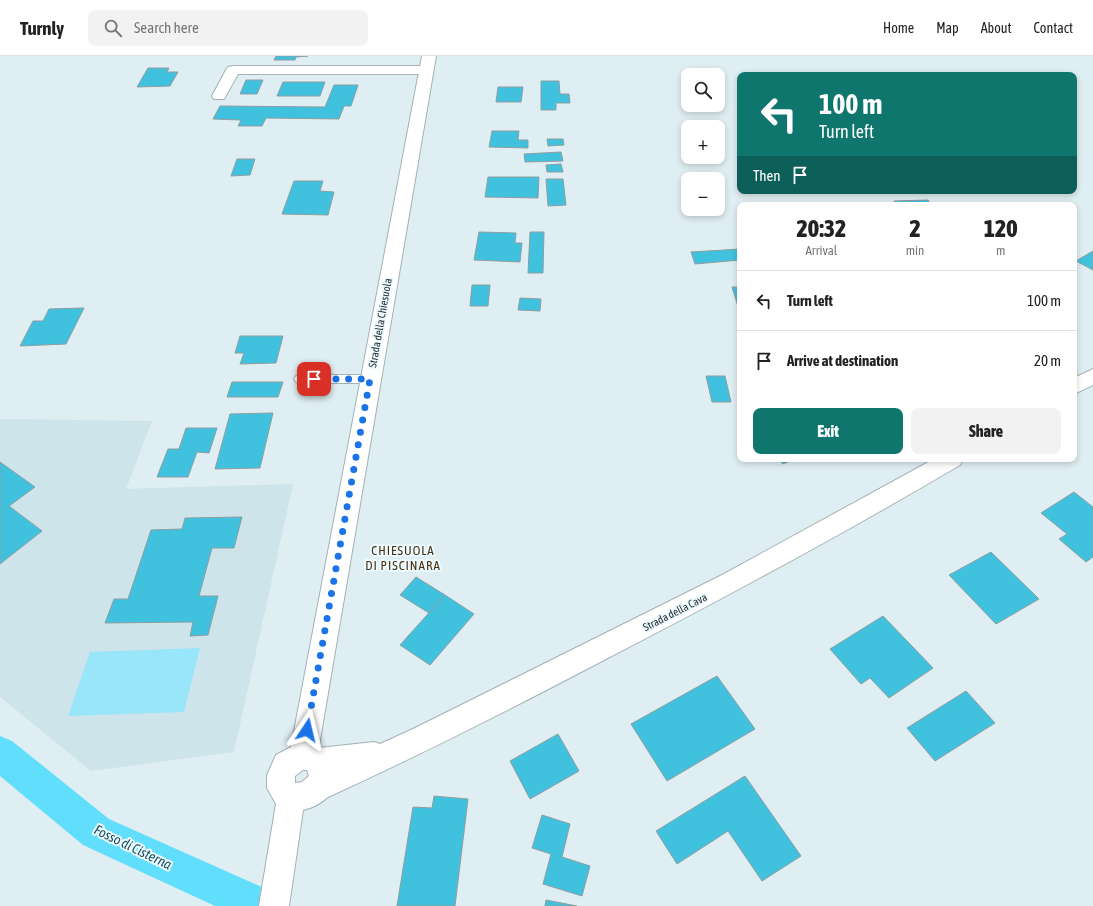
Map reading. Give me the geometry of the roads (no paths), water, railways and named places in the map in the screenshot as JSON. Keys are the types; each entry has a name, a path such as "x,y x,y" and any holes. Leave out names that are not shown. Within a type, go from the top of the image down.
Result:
{"street":[{"path":"219,96 233,70 427,63"},
{"name":"Strada della Chiesuola","path":"313,768 370,379 427,63"},
{"path":"1077,385 1093,376"},
{"name":"Strada della Cava","path":"313,768 393,754 499,702 733,582 947,462"},
{"path":"289,762 313,768 306,797 292,797 286,794 282,789 281,775 289,762"},
{"path":"277,893 292,797"}],"lane":[{"path":"300,379 370,379"}],"waterway":[{"name":"Fosso di Cisterna","path":"0,753 96,832 259,906"}],"district":[{"name":"CHIESUOLA DI PISCINARA","path":"403,558"}]}
